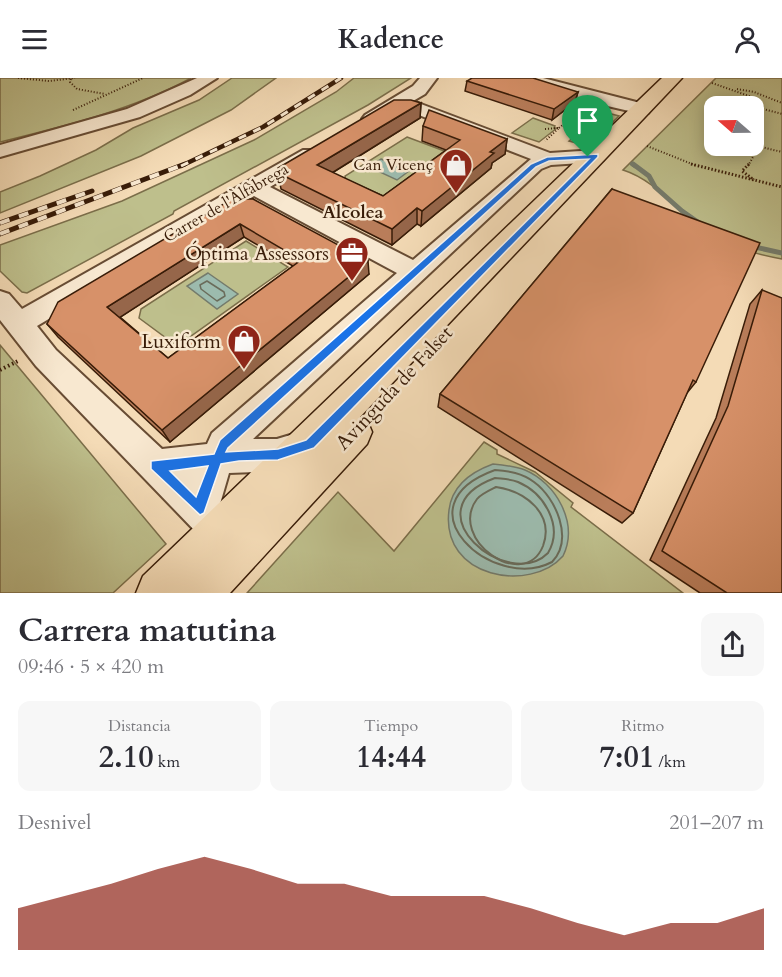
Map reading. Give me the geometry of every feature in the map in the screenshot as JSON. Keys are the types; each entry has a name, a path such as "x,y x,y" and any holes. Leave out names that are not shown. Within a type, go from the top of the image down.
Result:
{"main road":[{"name":"Avinguda de Falset","path":"160,593 210,520 309,444 673,78"},
{"name":"Avinguda de Falset","path":"198,593 700,80"}],"street":[{"path":"0,151 113,119 160,102 209,78"},
{"path":"351,130 419,90 429,78"},
{"path":"526,78 642,109"},
{"path":"400,102 514,144 544,152 596,156"},
{"name":"Carrer de l'Àlfàbrega","path":"9,313 254,187 322,147"},
{"name":"Avinguda de Falset","path":"210,520 207,483 224,444 534,165 544,152"},
{"path":"254,187 416,272"},
{"path":"9,313 46,358 210,520"},
{"path":"156,465 180,465 239,456 278,455 309,444"}],"path":[{"path":"18,78 49,81 75,78"},
{"path":"66,114 88,101 143,78"},
{"path":"71,80 70,82 77,88 107,95"},
{"path":"700,80 754,92 782,103"},
{"path":"723,86 748,96"},
{"path":"544,152 559,128 583,108"},
{"path":"764,109 782,114"},
{"path":"545,129 559,128"},
{"path":"647,146 686,164 782,187"},
{"path":"764,147 782,152"},
{"path":"752,156 750,164 742,171 755,182"}],"green space":[{"path":"0,78 191,78 122,108 0,142"},
{"path":"232,78 276,78 231,110 141,156 0,213 0,192 96,150 133,128 199,100"},
{"path":"354,78 411,78 368,105 27,293 22,292 0,271 0,245 122,201 254,140 336,92"},
{"path":"716,78 782,78 782,259 739,248 709,234 655,187 623,170"},
{"path":"600,111 619,116 588,146 569,141"},
{"path":"533,118 557,128 539,142 512,133"},
{"path":"407,137 447,152 382,197 346,181 345,176"},
{"path":"246,241 288,267 177,346 139,318 141,309"},
{"path":"0,345 166,544 113,593 0,593"},
{"path":"484,442 497,450 497,454 535,472 573,503 571,507 683,593 247,593 338,492 394,551"}],"water":[{"path":"381,159 409,171 397,180 369,167"},
{"path":"208,273 238,294 217,309 187,286"},
{"path":"493,464 525,470 536,476 555,494 562,506 568,530 567,543 563,556 549,567 530,574 510,576 491,573 473,565 459,551 450,533 449,510 454,493 470,475"}],"building":[{"path":"472,78 533,78 578,92 554,109 467,81"},
{"path":"394,100 411,100 421,103 317,165 383,196 460,140 423,126 429,110 507,139 490,152 494,153 422,211 417,208 392,229 278,173 278,168"},
{"path":"612,189 760,243 696,382 693,380 633,513 440,394"},
{"path":"232,199 253,199 368,261 162,430 47,324 58,302","holes":["240,224 301,260 168,358 107,307"]},
{"path":"762,290 782,298 782,593 727,593 662,551 728,406"}],"waterway":[{"path":"633,164 649,176 655,187 682,211 702,225"},
{"path":"750,246 782,253"}],"railway":[{"path":"181,166 263,127 341,78"},
{"path":"0,234 185,164"},
{"path":"0,223 92,191"}],"place":[{"name":"Can Vicenç","path":"456,194"},
{"name":"Óptima Assessors","path":"352,282"},
{"name":"Luxiform","path":"244,370"}],"district":[{"name":"Alcolea","path":"353,212"}],"route":[{"path":"588,157 547,159 534,165 224,444 218,459 180,465 156,465 200,509 207,483 218,459 278,455 309,444 596,156 588,157"}]}
